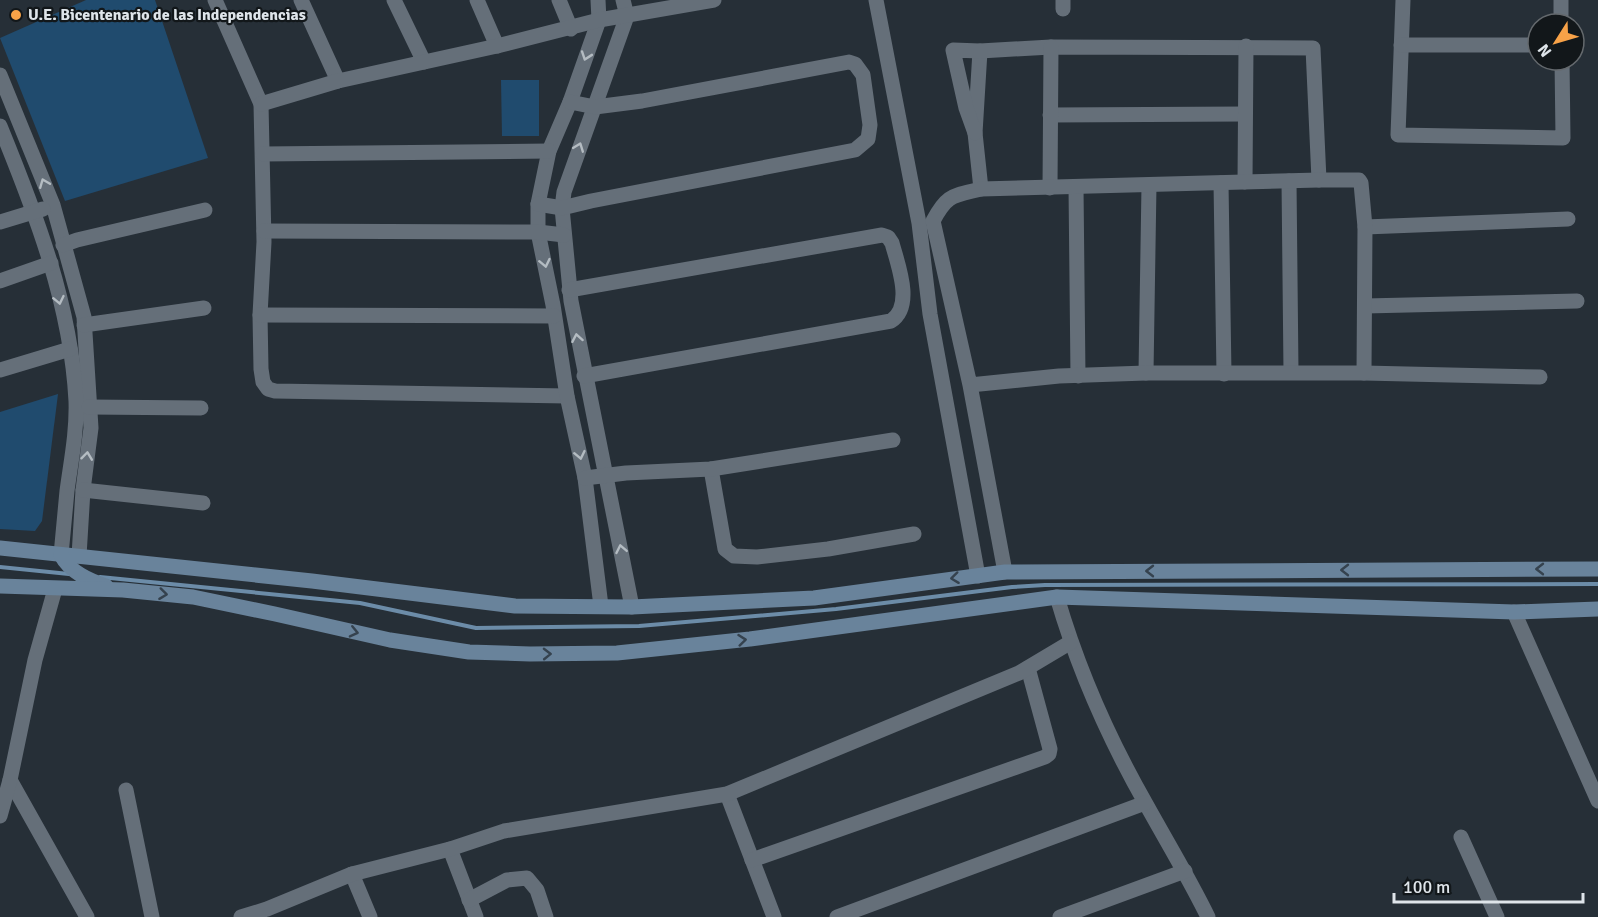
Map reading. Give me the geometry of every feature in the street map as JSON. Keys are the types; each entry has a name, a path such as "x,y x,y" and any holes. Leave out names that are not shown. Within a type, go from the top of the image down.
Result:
{"street":[{"path":"215,0 261,104 264,231 260,315 261,369 263,382 268,389 275,391 567,396"},
{"path":"301,0 338,81"},
{"path":"394,0 424,62"},
{"path":"477,0 497,46"},
{"path":"559,0 571,28"},
{"path":"598,0 599,20 570,102 549,151 538,204 538,232 554,310 567,396 585,478 601,606"},
{"path":"261,104 338,81 571,28 599,20 625,8 714,0"},
{"path":"876,0 919,223 930,314 978,576"},
{"path":"1403,0 1398,135 1563,138 1562,72"},
{"path":"625,8 595,107 564,192 562,208 570,296 584,376 607,475 633,607"},
{"path":"1401,45 1526,45"},
{"path":"1245,182 1246,46"},
{"path":"975,133 948,49 980,51 1051,47 1246,46 1313,48 1319,180"},
{"path":"1050,188 1051,47"},
{"path":"980,51 975,133 981,189"},
{"path":"538,204 562,208 855,150 864,144 870,133 863,75 859,68 849,62 642,101 595,107 570,102"},
{"path":"0,75 53,205 84,317 91,428 83,490 79,556"},
{"path":"1050,115 1245,114"},
{"path":"0,126 7,163 34,212 51,263 70,349 76,401 75,442 61,555 80,575 99,584 123,590"},
{"path":"263,154 549,151"},
{"path":"1005,572 970,385 933,221 940,207 951,197 981,189 1319,180 1360,181 1365,227 1364,373"},
{"path":"1289,181 1292,372"},
{"path":"1221,183 1224,374"},
{"path":"1146,373 1149,185"},
{"path":"1076,187 1078,376"},
{"path":"0,222 53,205"},
{"path":"63,245 205,210"},
{"path":"1365,227 1568,219"},
{"path":"264,231 538,232 564,235"},
{"path":"260,315 554,310 570,296 882,235 888,237 892,243 904,304 891,321 584,376"},
{"path":"0,281 51,263"},
{"path":"1365,306 1577,300"},
{"path":"84,325 204,308"},
{"path":"0,370 70,349"},
{"path":"970,385 1146,373 1292,372 1540,377"},
{"path":"89,407 201,408"},
{"path":"585,478 711,469 893,440"},
{"path":"711,469 724,549 734,556 757,557 828,549 914,534"},
{"path":"83,490 203,503"},
{"path":"0,548 515,606 633,607 814,598 1005,572 1598,568"},
{"path":"0,586 123,590 193,597 390,640 469,652 530,654 617,653 750,639 1057,597 1514,612 1598,609"},
{"path":"0,816 10,780 35,660 55,589"},
{"path":"1057,597 1071,642 1111,736 1208,917"},
{"path":"1514,612 1598,801"},
{"path":"242,917 352,874 450,849 504,831 727,794 1028,668 1071,642"},
{"path":"752,860 1045,757 1049,754 1050,749 1028,668"},
{"path":"10,780 87,917"},
{"path":"126,790 152,917"},
{"path":"727,794 774,917"},
{"path":"837,917 1145,803"},
{"path":"1461,837 1497,917"},
{"path":"450,849 476,917"},
{"path":"1060,917 1185,871"},
{"path":"352,874 370,917"},
{"path":"469,900 507,880 527,878 537,890 546,917"}],"shaded area":[{"path":"86,0 155,0 208,158 65,201 0,38"},
{"path":"501,80 539,80 539,136 502,136"},
{"path":"58,394 42,521 35,531 0,529 0,412"}],"waterway":[{"path":"0,567 69,574"},
{"path":"100,577 360,603 476,628 639,626 836,609 1045,585 1598,584"}],"place":[{"name":"U.E. Bicentenario de las Independencias","path":"16,15"}]}
